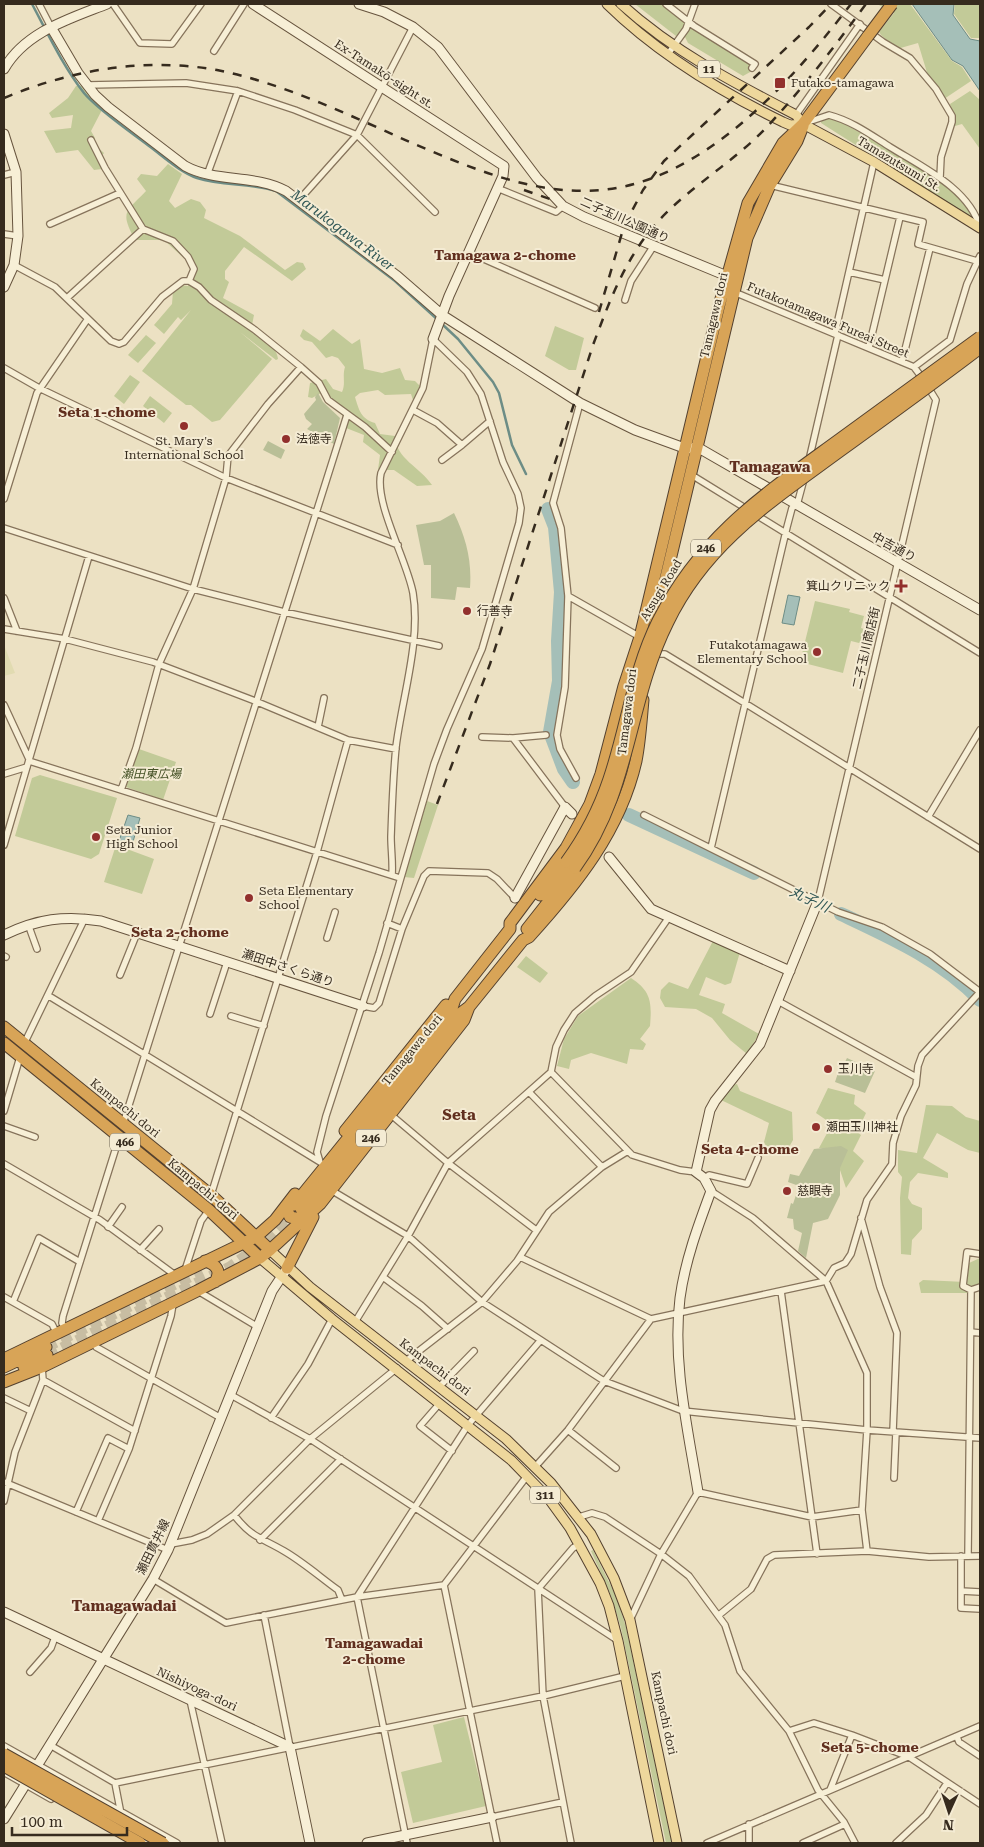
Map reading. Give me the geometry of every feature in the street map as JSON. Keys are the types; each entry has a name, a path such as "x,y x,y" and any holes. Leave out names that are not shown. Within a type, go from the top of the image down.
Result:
{"highway":[{"name":"Tamagawa dori","path":"297,1209 329,1178 457,1016 469,1007 522,940 529,937 592,862 619,812 636,761 648,654 690,474 692,448 727,276 748,203 783,143 800,120 840,74 892,4"},
{"name":"Tamagawa dori","path":"297,1209 451,1011 455,999 510,929 510,923 518,902 566,848 590,804 601,774 624,686 640,637 747,238 770,185 797,141 800,120"},
{"name":"Atsugi Road","path":"522,940 525,931 571,865 589,828 604,793 636,677 648,642 676,589 694,563 710,544 760,498 980,337"},
{"name":"Atsugi Road","path":"510,929 516,927 596,835 616,791 640,697 661,636 680,599 715,550 764,506 980,348"},
{"name":"246","path":"4,1382 42,1367 216,1282 260,1258 270,1250 297,1209 320,1162 439,1013 455,999"},
{"name":"246","path":"4,1359 226,1252 256,1236 297,1209 320,1204 464,1020 469,1007"},
{"name":"Kampachi dori","path":"4,1027 211,1195 270,1250"},
{"name":"Kampachi-dori","path":"4,1043 209,1210 245,1242"},
{"path":"284,1273 320,1204"},
{"path":"226,1252 230,1239 227,1226"},
{"name":"Kampachi dori","path":"245,1242 260,1258"},
{"path":"205,1261 218,1268 219,1273 216,1282"},
{"path":"4,1367 47,1351 4,1377"},
{"path":"4,1754 163,1843"},
{"path":"4,1766 140,1843"}],"main road":[{"name":"Tamazutsumi St.","path":"607,4 668,54 712,84 790,125 800,120"},
{"name":"Tamazutsumi St.","path":"621,4 674,46 719,75 874,162 980,228"},
{"name":"Kampachi dori","path":"270,1250 284,1273 332,1319 468,1424 527,1476 560,1512 580,1544 600,1583 618,1641 659,1843"},
{"name":"Kampachi dori","path":"260,1258 355,1322 475,1415 535,1467 579,1518 604,1557 630,1620 677,1843"}],"street":[{"path":"38,4 47,29"},
{"path":"4,68 12,54 47,29 106,4"},
{"path":"113,4 140,42 172,44 201,4"},
{"path":"214,51 244,4"},
{"path":"298,200 357,135 413,27 384,12 359,4"},
{"path":"666,4 689,22 754,64 752,68"},
{"path":"668,54 689,22 695,4"},
{"path":"831,4 883,42 910,58 936,90 952,116 951,128 941,157 940,178"},
{"name":"Ex-Tamakō-sight st.","path":"258,5 381,87 502,164 505,170 497,188"},
{"path":"800,120 860,24"},
{"name":"二子玉川公園通り","path":"413,27 447,57 537,178 563,206 653,247 727,276"},
{"name":"中吉通り","path":"47,29 78,73 108,107 175,160 198,173 277,186 396,275 442,315 580,403 635,430 692,448 797,505 980,610"},
{"path":"88,85 186,83 238,91 295,110 357,135 434,212"},
{"path":"207,175 238,91"},
{"path":"800,120 825,114 839,117 940,178 964,199 978,218 980,228"},
{"path":"4,134 16,172 18,236 14,264 4,286"},
{"path":"91,140 120,193 143,229 173,241 182,249 194,269 190,281"},
{"path":"711,848 792,508 797,505 874,162"},
{"path":"4,175 16,172"},
{"path":"770,185 923,222 918,244 979,258 960,304 950,340 914,367"},
{"path":"392,875 391,840 396,749 413,642 414,600 379,484 392,452 423,388 433,339 468,252 497,188 556,212 563,206"},
{"path":"50,224 120,193"},
{"path":"869,347 900,217"},
{"path":"67,298 143,229"},
{"path":"4,234 18,236"},
{"path":"625,300 631,281 653,247"},
{"path":"902,362 930,248"},
{"path":"468,252 595,308"},
{"path":"14,264 55,288 87,320 111,341 119,344 124,342 162,297 183,281 190,281 199,287 211,300 255,330 301,367 319,383 328,400 365,427 392,452"},
{"path":"849,272 885,280"},
{"path":"727,276 733,291"},
{"name":"Futakotamagawa Fureai Street","path":"733,291 914,367"},
{"path":"4,499 40,388 87,320"},
{"path":"320,1162 316,1152 438,752 482,649 519,523 521,508 518,494 504,462 481,394 467,372 433,339"},
{"path":"122,790 136,748 159,664 192,589 226,478 228,456 268,404 301,367"},
{"name":"二子玉川商店街","path":"816,905 936,400 914,367"},
{"path":"4,368 40,388 226,478 398,545"},
{"path":"576,778 560,748 557,735 565,687 568,596 561,528 553,502 580,403"},
{"path":"413,410 438,423 462,445"},
{"path":"123,1124 255,701 347,415"},
{"path":"442,460 490,421"},
{"path":"690,474 980,653"},
{"path":"4,528 192,589 413,642 439,646"},
{"path":"4,845 90,556"},
{"path":"568,596 640,637"},
{"path":"4,598 17,630"},
{"path":"4,629 65,639 159,664 348,740 396,749"},
{"path":"648,654 664,654 980,849"},
{"path":"318,727 324,698"},
{"path":"4,705 28,762"},
{"path":"928,817 980,730"},
{"path":"482,737 513,738 546,735"},
{"path":"362,1006 374,1008 379,1003 402,929 424,876 429,871 488,873 498,879 518,902 568,810 513,738"},
{"path":"211,1195 318,852 348,740"},
{"path":"4,774 28,762 400,878"},
{"path":"520,1257 650,1319 826,1280 834,1268 845,1263 851,1254 867,1200 892,1164 893,1143 901,1116 916,1085 916,1077 922,1055 979,993 958,973 882,927 816,905 711,848 644,815"},
{"path":"609,857 648,906 790,971"},
{"path":"696,1172 710,1110 760,1044 816,905"},
{"path":"327,938 335,912"},
{"path":"355,1322 408,1236 448,1163 551,1072 556,1047 564,1030 576,1013 595,996 631,972 669,917"},
{"name":"瀬田中さくら通り","path":"4,935 28,924 52,918 85,918 101,921 362,1006"},
{"path":"24,1044 49,996 85,918"},
{"path":"387,923 402,929"},
{"path":"28,924 37,948"},
{"path":"120,974 137,933"},
{"path":"210,1014 227,962"},
{"path":"49,996 320,1162"},
{"path":"778,1001 916,1077"},
{"path":"231,1016 264,1026"},
{"path":"4,1111 20,1057"},
{"path":"551,1072 632,1155 680,1170 696,1172 704,1178 711,1192 753,1218 826,1280 867,1373 868,1430 862,1510 867,1551"},
{"path":"529,1092 602,1167"},
{"path":"390,1114 448,1163 536,1230"},
{"path":"4,1126 35,1137"},
{"path":"4,1297 61,1330 63,1316 119,1138"},
{"path":"406,1362 482,1302 520,1257 549,1212 602,1167 628,1151"},
{"path":"704,1178 709,1175 746,1184 758,1158"},
{"path":"4,1164 94,1217 140,1250 180,1273 201,1221 209,1210"},
{"path":"331,1190 408,1236 482,1302 604,1381 683,1410 868,1430 980,1438"},
{"path":"630,1620 661,1554 698,1492 683,1410 679,1313 686,1267 711,1192"},
{"path":"108,1227 122,1206"},
{"path":"861,1218 880,1288 897,1333 894,1478"},
{"path":"140,1250 159,1229"},
{"path":"13,1302 39,1238 80,1262"},
{"path":"980,1254 967,1252 963,1286 971,1290 980,1287"},
{"name":"瀬田貫井線","path":"4,1819 153,1578 169,1547 272,1291 284,1273"},
{"path":"383,1277 422,1306 448,1330"},
{"path":"971,1290 970,1437 961,1608 980,1609"},
{"path":"197,1291 258,1327"},
{"path":"781,1291 817,1554"},
{"path":"98,1521 129,1449 171,1316 173,1302"},
{"path":"271,1418 308,1364 332,1319"},
{"path":"535,1467 568,1430 650,1319"},
{"path":"971,1332 980,1333"},
{"path":"93,1341 96,1347 221,1418"},
{"path":"407,1839 357,1597 468,1424 540,1341"},
{"path":"439,1387 474,1351"},
{"path":"4,1501 6,1482 43,1380 42,1367"},
{"path":"6,1482 98,1521 169,1547 206,1534 234,1515 310,1439 396,1368"},
{"path":"43,1380 135,1431"},
{"path":"184,1511 199,1480 231,1395 310,1439 618,1641"},
{"path":"4,1398 31,1411"},
{"path":"440,1403 420,1426 452,1451"},
{"path":"568,1430 616,1468"},
{"path":"76,1512 108,1438 129,1449"},
{"path":"260,1540 341,1460"},
{"path":"153,1578 226,1623 357,1597 444,1585 527,1476"},
{"path":"698,1492 812,1517 862,1510"},
{"path":"579,1518 592,1513 598,1514 661,1554 689,1576 725,1625 740,1671 789,1731 820,1794 845,1824 855,1843"},
{"path":"234,1515 247,1532 284,1551 338,1590 342,1600"},
{"path":"571,1843 543,1696 538,1589 573,1548 580,1544"},
{"path":"719,1615 751,1589 767,1559 774,1555 867,1551 929,1557 980,1556"},
{"path":"444,1585 498,1843"},
{"path":"961,1592 980,1592"},
{"name":"Nishiyoga-dori","path":"4,1612 290,1747"},
{"path":"264,1615 310,1843"},
{"path":"30,1672 51,1648 55,1637"},
{"path":"50,1745 115,1784 543,1696 625,1676"},
{"path":"190,1700 222,1843"},
{"path":"789,1731 814,1723 852,1735 909,1757 980,1804"},
{"path":"707,1843 980,1726"},
{"path":"830,1790 852,1735"},
{"path":"957,1737 959,1742 980,1756"},
{"path":"4,1746 177,1843"},
{"path":"4,1772 127,1842"},
{"path":"896,1843 926,1815 947,1782"},
{"path":"115,1784 127,1842"},
{"path":"367,1843 407,1839 492,1817 563,1802"},
{"path":"749,1824 749,1843"},
{"path":"804,1843 845,1824"}],"shaded area":[{"path":"4,645 15,673 4,676"}],"green space":[{"path":"635,4 663,4 687,22 680,35 676,36"},
{"path":"877,4 910,4 952,61 962,67 971,81 944,99 929,79 918,43 897,49 881,35 879,32 894,13"},
{"path":"955,4 980,4 980,38 971,38 954,14"},
{"path":"690,29 694,29 751,65 749,69 752,71 743,76 688,43 684,35"},
{"path":"86,85 104,106 91,131 95,138 95,145 104,153 99,159 102,169 94,170 78,150 56,153 44,131 71,128 73,115 52,118 49,113 68,98 76,86"},
{"path":"970,91 980,100 980,149 962,124 955,126 950,104"},
{"path":"830,118 843,123 896,152 932,175 962,202 973,217 968,216 821,123 821,120"},
{"path":"168,164 182,174 169,201 175,208 191,199 200,202 206,210 204,218 240,236 285,270 297,262 303,263 306,269 292,281 244,247 225,271 225,279 229,282 223,298 254,315 251,330 272,346 278,359 276,360 240,332 272,359 220,420 212,422 191,405 186,405 142,371 191,310 181,320 178,317 164,334 154,325 172,304 173,291 181,285 188,286 194,276 187,261 164,240 135,240 126,218 129,209 146,191 137,179 141,174 157,176"},
{"path":"555,326 584,338 576,370 569,370 545,356"},
{"path":"303,329 320,341 333,329 352,344 360,339 364,369 382,373 400,368 405,380 415,381 420,386 414,403 411,394 385,395 378,390 360,393 355,397 359,410 364,416 375,423 380,434 395,436 399,451 432,485 417,486 394,470 378,470 380,455 363,442 364,435 346,428 342,415 325,401 321,393 312,398 308,397 310,383 326,379 333,389 342,392 345,367 338,358 332,356 326,358 312,342 304,340 300,336"},
{"path":"146,335 156,343 138,363 128,355"},
{"path":"130,375 140,382 124,404 114,396"},
{"path":"318,393 323,402 340,418 334,444 307,429 312,424 306,419 304,414 316,400 315,397"},
{"path":"150,396 172,413 164,423 143,406"},
{"path":"268,441 285,450 281,459 263,450"},
{"path":"454,513 467,549 470,568 470,588 457,587 455,600 431,598 431,565 424,565 416,525 440,521"},
{"path":"815,601 850,609 849,612 864,616 861,628 870,631 867,645 851,641 843,673 800,662"},
{"name":"瀬田東広場","path":"139,749 176,762 163,800 126,787"},
{"path":"40,775 117,798 99,854 91,859 15,836 32,778"},
{"path":"427,801 438,805 414,878 404,877"},
{"path":"116,845 154,859 142,894 104,882"},
{"path":"714,939 740,952 731,983 725,985 706,977 699,995 725,1004 722,1013 759,1034 747,1054 730,1040 712,1018 696,1009 665,1007 660,998 661,990 669,982 688,989"},
{"path":"526,956 548,973 540,983 517,967"},
{"path":"631,978 643,988 649,998 651,1010 650,1026 640,1039 646,1044 643,1050 630,1049 627,1064 591,1053 571,1060 569,1069 557,1066 564,1039 578,1016"},
{"path":"847,1058 875,1071 865,1093 835,1082 842,1061 845,1062"},
{"path":"737,1084 740,1091 792,1112 793,1140 784,1156 768,1150 764,1142 769,1123 721,1100 733,1085"},
{"path":"828,1088 855,1095 854,1104 866,1113 857,1132 861,1135 853,1151 864,1161 846,1188 838,1164 844,1150 819,1148 832,1124 816,1113"},
{"path":"926,1105 952,1106 966,1117 980,1121 980,1153 968,1150 937,1133 923,1158 948,1173 948,1178 918,1173 910,1182 908,1198 912,1204 922,1208 922,1229 912,1240 911,1255 901,1254 900,1198 902,1177 898,1172 898,1150 917,1153"},
{"path":"841,1146 848,1150 840,1168 840,1195 828,1219 813,1223 806,1258 798,1251 802,1233 794,1229 793,1219 787,1218 791,1203 793,1204 799,1186 788,1182 790,1174 799,1176 814,1149"},
{"path":"980,1258 980,1290 974,1293 921,1293 919,1283 923,1280 965,1282 969,1263"},
{"path":"593,1550 616,1596 626,1627 672,1843 666,1843 621,1628 611,1596 591,1551"},
{"path":"464,1717 486,1806 413,1823 401,1772 442,1762 433,1725"}],"water":[{"path":"912,4 954,4 953,15 970,39 980,41 980,91 963,66 952,60"},
{"path":"788,595 800,597 794,625 782,623"},
{"path":"128,815 140,818 132,845 119,841"}],"waterway":[{"name":"Marukogawa River","path":"32,4 76,83 97,106 115,121 172,164 197,178 276,191 395,281 438,320"},
{"name":"Marukogawa River","path":"442,324 458,339 493,382 499,393 512,445 526,474"},
{"path":"548,509 555,527 561,592 558,641 559,681 550,732 564,769 573,782"},
{"name":"丸子川","path":"629,815 754,873"},
{"name":"丸子川","path":"841,914 932,961 980,1000"}],"tunnel":[{"path":"47,1355 230,1267 269,1239 298,1211"},
{"path":"46,1347 202,1271"}],"railway":[{"path":"599,312 624,226 643,190 664,161 809,27 831,4"},
{"path":"4,98 55,80 108,69 162,65 190,66 217,70 267,83 292,92 341,111 440,155 495,176 553,189 582,191 611,189 641,182 672,169 702,152 731,132 784,84 851,4"},
{"path":"437,804 490,664 593,345 615,289 629,262 646,236 672,207 750,144 778,115 866,4"},
{"path":"524,190 550,199"}],"place":[{"name":"Futako-tamagawa","path":"780,83"},
{"name":"St. Mary's International School","path":"184,426"},
{"name":"法徳寺","path":"286,439"},
{"name":"箕山クリニック","path":"901,586"},
{"name":"行善寺","path":"467,611"},
{"name":"Futakotamagawa Elementary School","path":"817,652"},
{"name":"Seta Junior High School","path":"96,837"},
{"name":"Seta Elementary School","path":"249,898"},
{"name":"玉川寺","path":"828,1069"},
{"name":"瀬田玉川神社","path":"816,1127"},
{"name":"慈眼寺","path":"787,1191"}],"district":[{"name":"Tamagawa 2-chome","path":"505,255"},
{"name":"Seta 1-chome","path":"107,412"},
{"name":"Tamagawa","path":"770,467"},
{"name":"Seta 2-chome","path":"180,932"},
{"name":"Seta","path":"459,1115"},
{"name":"Seta 4-chome","path":"750,1149"},
{"name":"Tamagawadai","path":"124,1606"},
{"name":"Tamagawadai 2-chome","path":"374,1652"},
{"name":"Seta 5-chome","path":"870,1747"}]}
